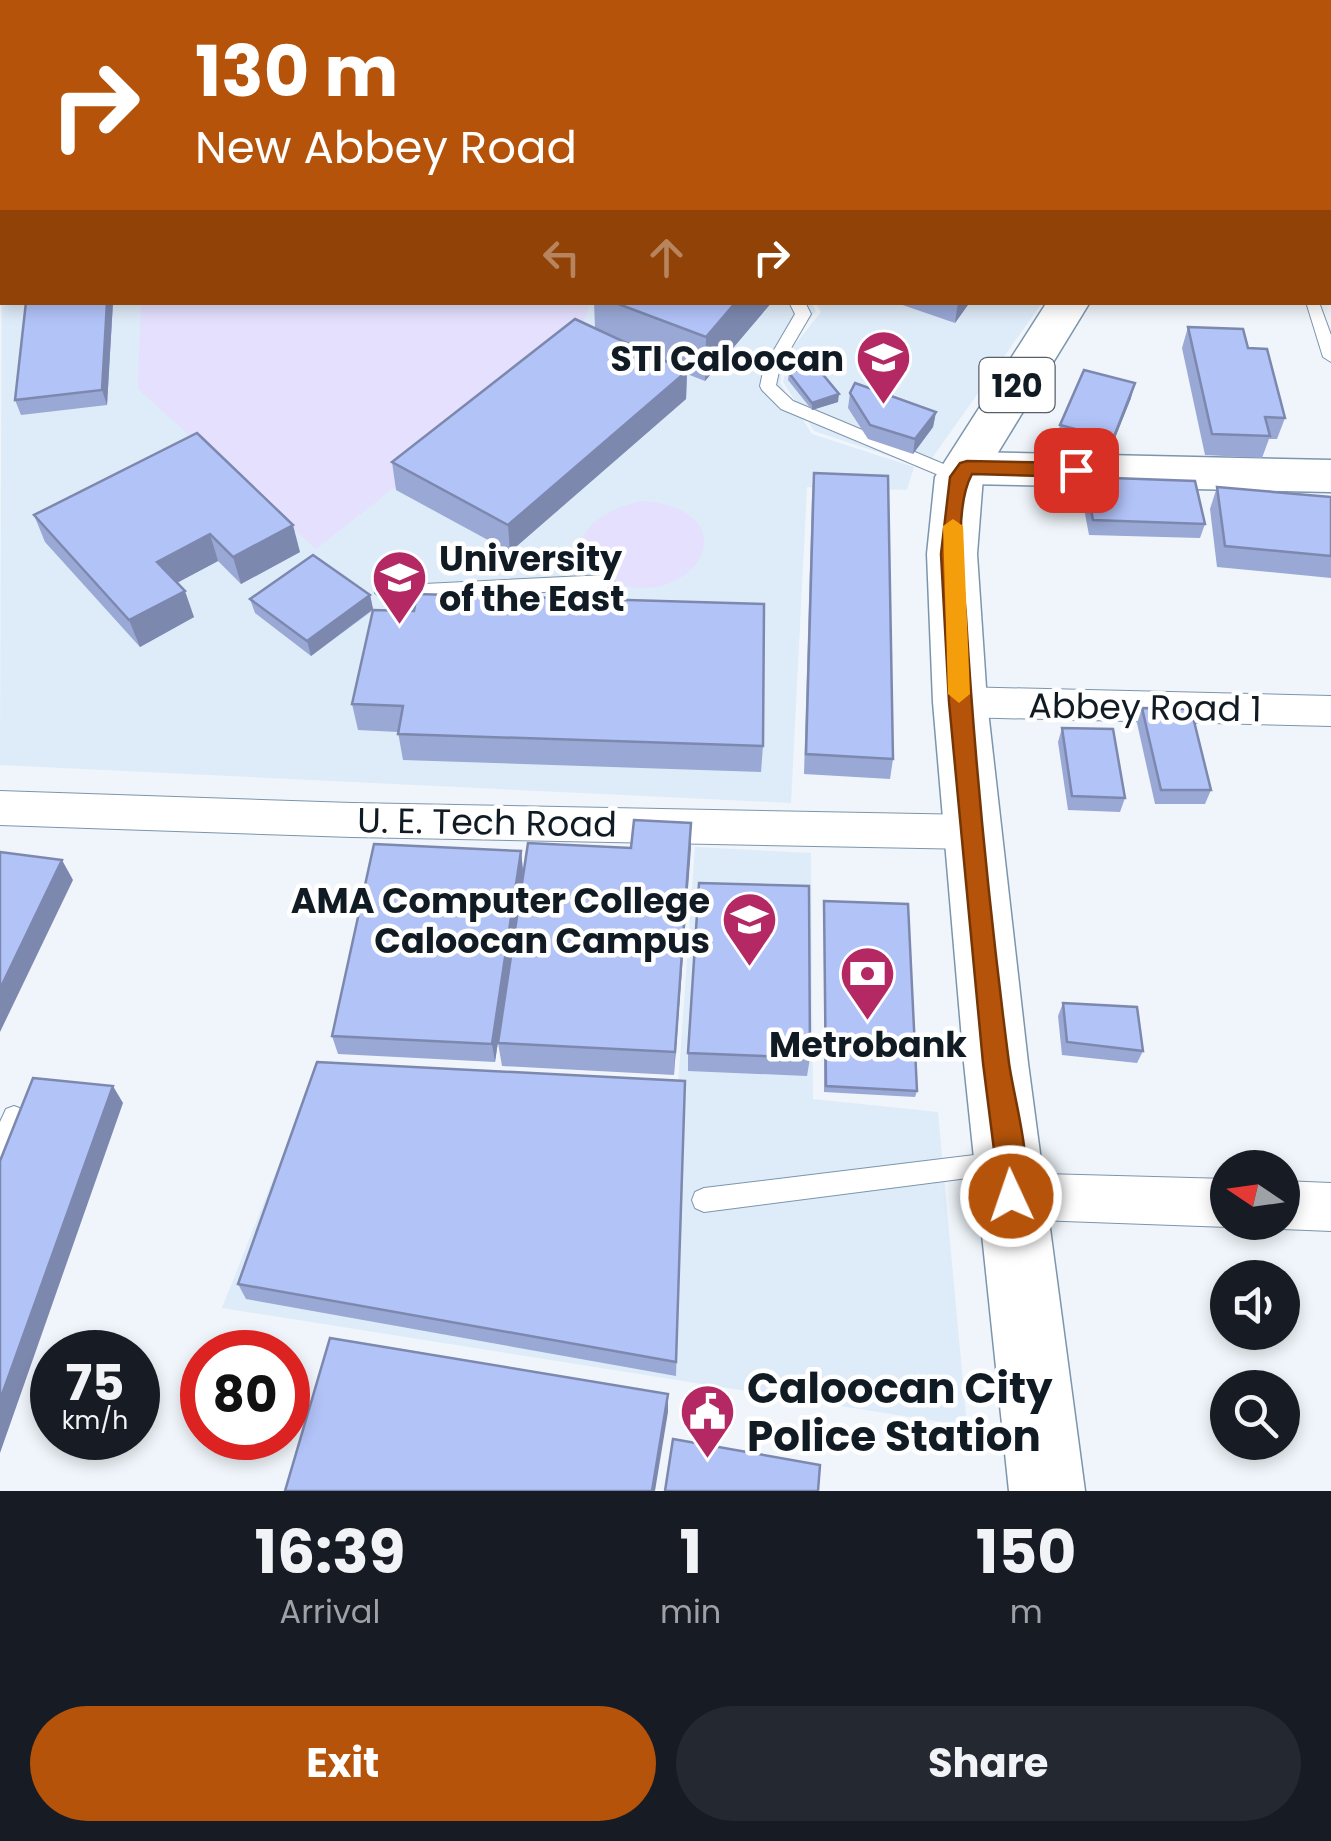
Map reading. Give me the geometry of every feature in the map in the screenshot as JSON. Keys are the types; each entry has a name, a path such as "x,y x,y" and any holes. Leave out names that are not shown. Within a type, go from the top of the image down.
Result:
{"main road":[{"name":"120","path":"1047,1491 996,1063 960,702 952,554 963,472 1067,305"},
{"path":"963,472 1331,476"}],"street":[{"name":"Abbey Road 1","path":"960,702 1331,711"},
{"name":"U. E. Tech Road","path":"0,808 973,832"},
{"path":"1011,1179 1210,1201"},
{"path":"1300,1206 1331,1207"}],"lane":[{"path":"798,305 803,314 798,330 768,370 768,386 787,404 963,472"},
{"path":"1312,305 1331,357"},
{"path":"384,592 606,582"},
{"path":"0,1151 14,1117"},
{"path":"704,1200 1011,1179"}],"shaded area":[{"name":"University of the East","path":"2,305 813,305 816,311 786,350 780,383 812,434 914,467 907,490 807,487 791,803 0,765"},
{"path":"141,305 589,305 577,343 316,549 138,389"},
{"name":"STI Caloocan","path":"817,305 1041,305 925,468 814,431 783,382 790,351 821,312"},
{"path":"644,501 679,510 698,525 704,542 698,560 683,576 661,586 635,588 606,578 589,566 581,542 587,530 611,511"},
{"path":"695,847 811,853 813,1099 938,1112 967,1426 222,1308 320,1061 678,1086"}],"building":[{"path":"26,305 107,305 102,390 15,400"},
{"path":"621,305 733,305 706,337"},
{"path":"575,319 687,371 508,525 392,462"},
{"path":"1188,327 1243,329 1248,348 1267,349 1285,418 1265,417 1270,436 1212,434"},
{"path":"815,365 839,394 812,403 789,373"},
{"path":"1084,370 1135,383 1113,439 1060,425"},
{"path":"855,383 936,412 915,439 870,425 850,393"},
{"path":"197,433 293,525 233,557 210,534 157,562 185,591 129,620 34,515"},
{"path":"814,473 888,476 893,759 806,754"},
{"path":"1085,477 1195,481 1205,524 1093,520"},
{"path":"1217,487 1331,497 1331,556 1225,546"},
{"path":"313,555 370,595 307,641 250,599"},
{"path":"417,594 764,604 763,746 398,734 403,706 352,704 373,610 414,611"},
{"path":"1142,708 1191,709 1211,790 1161,790"},
{"path":"1062,728 1113,729 1125,798 1072,796"},
{"path":"634,820 691,823 675,1052 498,1043 528,843 631,848"},
{"path":"374,844 521,851 492,1044 332,1036"},
{"path":"0,852 62,860 0,989"},
{"name":"AMA Computer College Caloocan Campus","path":"699,883 809,886 810,1058 688,1053"},
{"name":"Metrobank","path":"824,901 908,904 917,1091 826,1086"},
{"path":"1063,1003 1137,1007 1143,1051 1067,1042"},
{"path":"317,1062 685,1081 676,1362 238,1284"},
{"path":"33,1078 113,1086 0,1400 0,1161"},
{"path":"330,1338 668,1394 652,1491 285,1491 294,1460 310,1460 310,1406"},
{"name":"Caloocan City Police Station","path":"673,1439 820,1465 818,1491 665,1491"}],"slow traffic":[{"path":"953,526 959,694"}],"place":[{"name":"STI Caloocan","path":"883,407"},
{"name":"University of the East","path":"400,627"},
{"name":"AMA Computer College Caloocan Campus","path":"749,969"},
{"name":"Metrobank","path":"868,1022"},
{"name":"Caloocan City Police Station","path":"708,1461"}],"route":[{"path":"1011,1196 1011,1162 996,1063 960,702 952,554 954,503 960,477 967,468 1076,470"}]}
